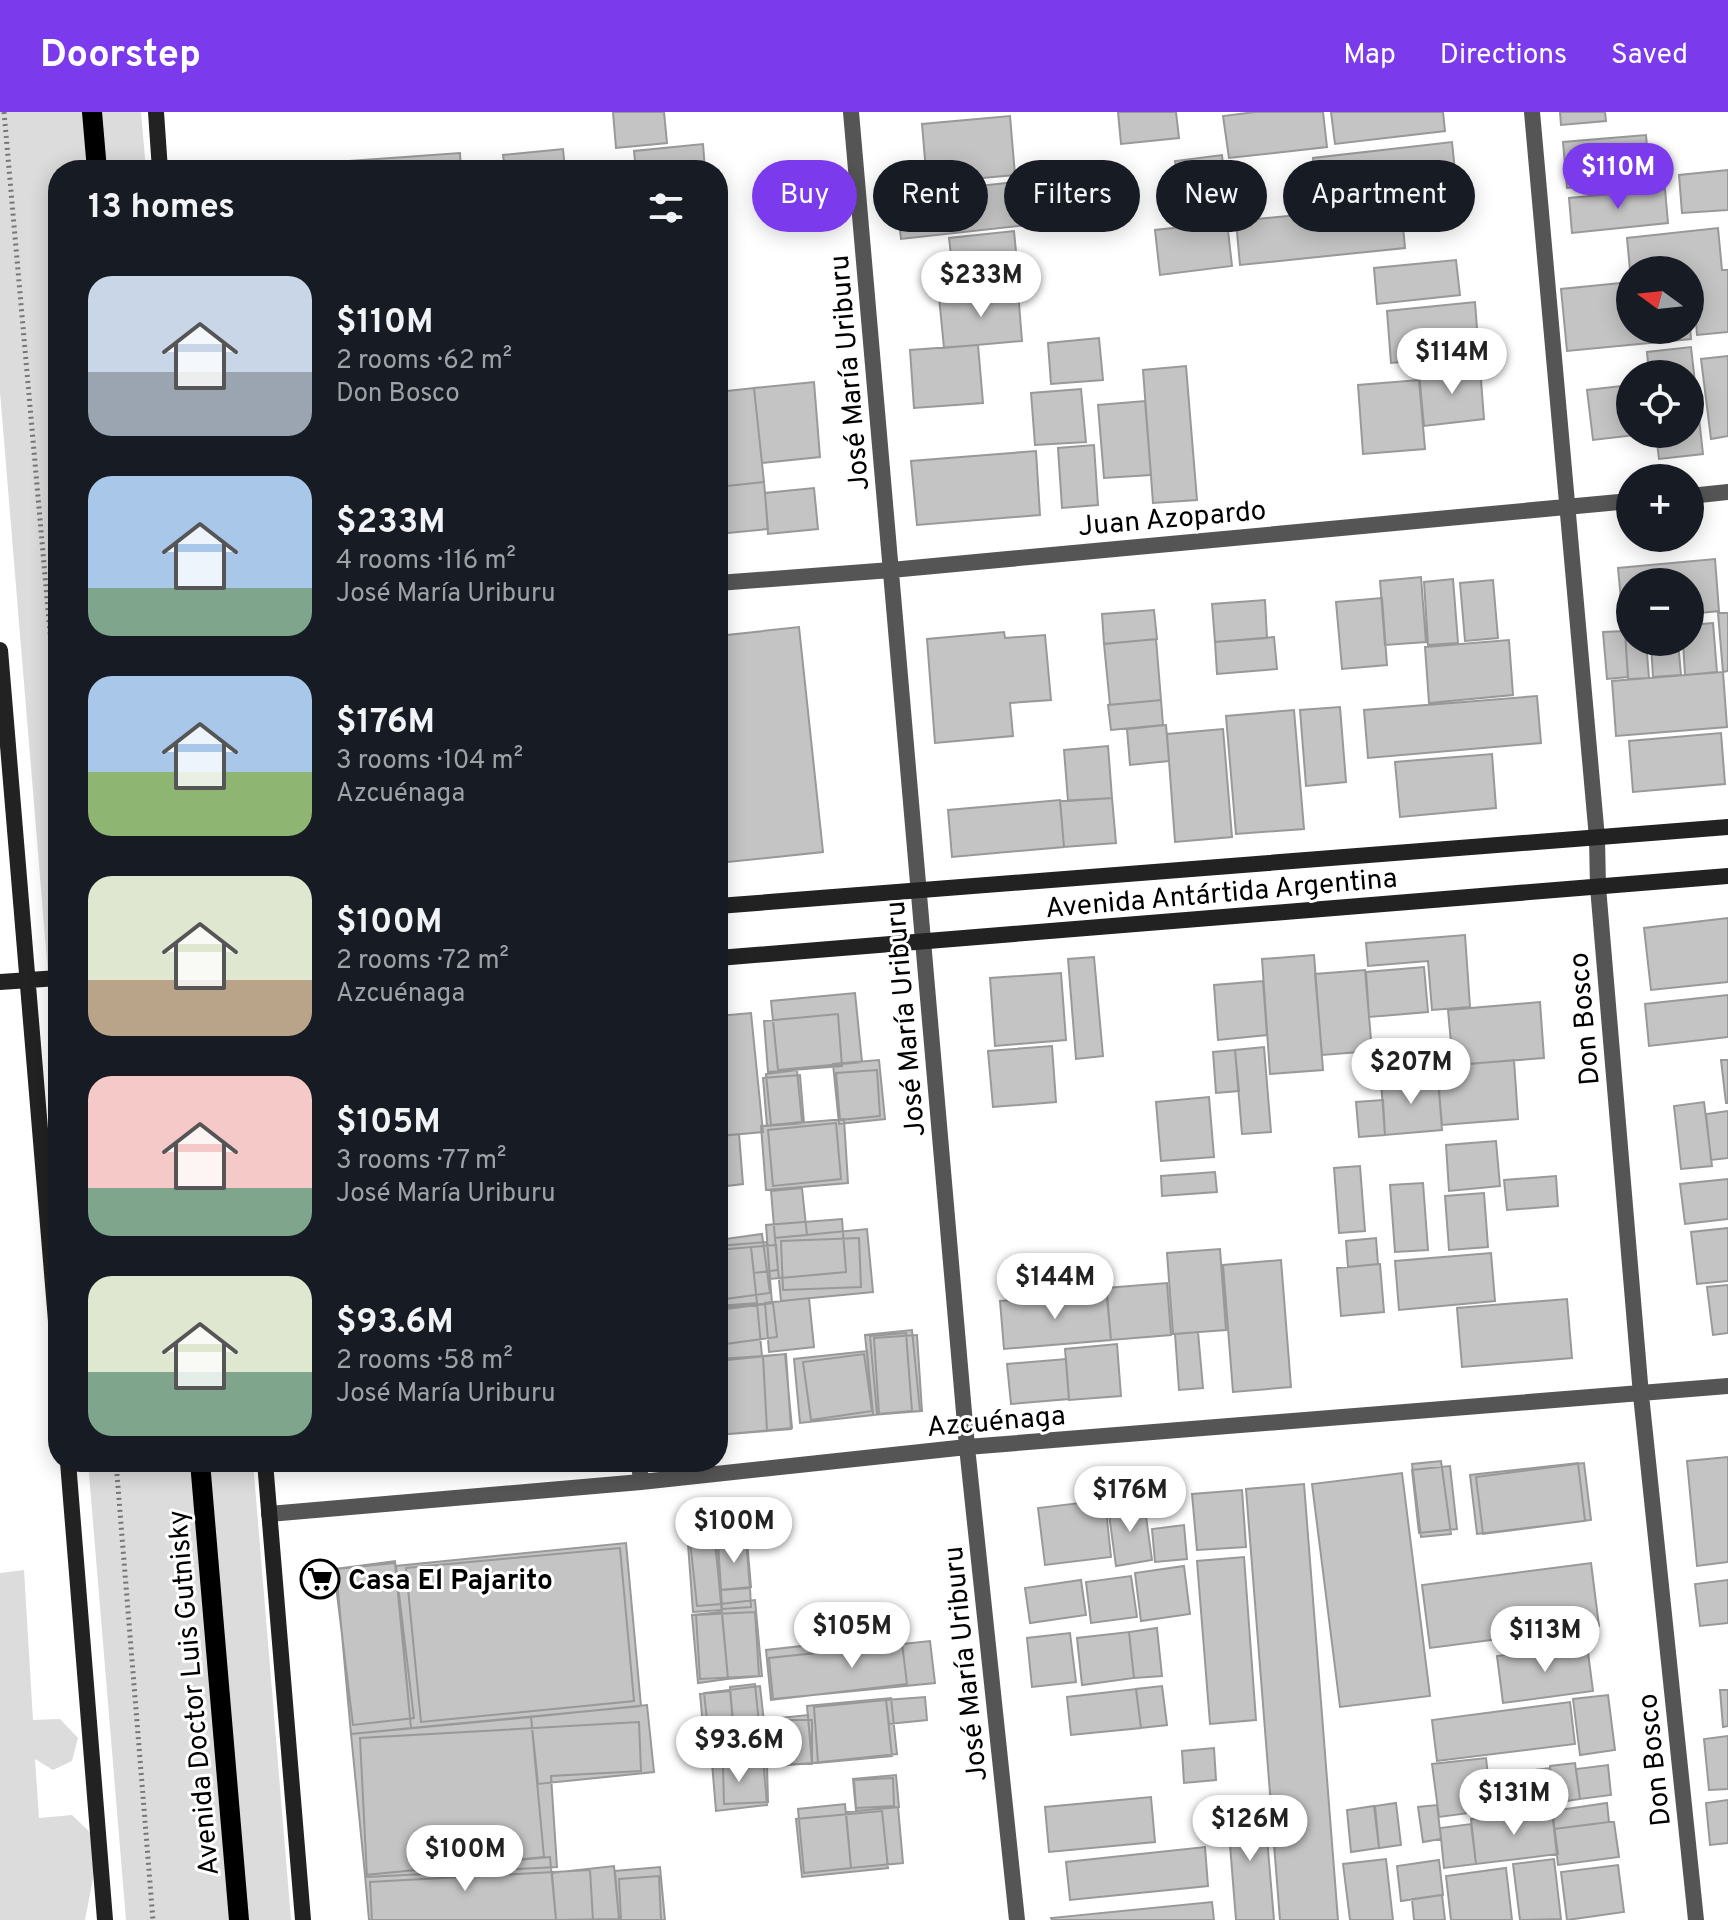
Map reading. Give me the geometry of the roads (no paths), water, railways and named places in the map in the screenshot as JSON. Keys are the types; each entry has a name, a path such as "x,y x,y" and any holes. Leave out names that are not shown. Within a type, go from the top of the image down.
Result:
{"main road":[{"path":"92,112 96,160"},
{"path":"156,112 159,160"},
{"path":"0,650 48,1223"},
{"name":"Avenida Antártida Argentina","path":"728,905 1728,827"},
{"name":"Avenida Antártida Argentina","path":"728,957 1728,876"},
{"path":"0,982 48,979"},
{"path":"69,1472 105,1920"},
{"name":"Avenida Doctor Luis Gutnisky","path":"201,1472 239,1920"},
{"path":"266,1472 303,1920"}],"street":[{"name":"José María Uriburu","path":"851,112 967,1447 1017,1920"},
{"name":"Don Bosco","path":"1532,112 1597,838 1598,887 1641,1395 1696,1920"},
{"path":"1704,495 1728,492"},
{"name":"Juan Azopardo","path":"728,582 891,570 1616,502"},
{"name":"Azcuénaga","path":"269,1514 641,1482 967,1447 1728,1386"},
{"path":"640,1472 641,1482"}],"place":[{"name":"Casa El Pajarito","path":"320,1579"}]}
